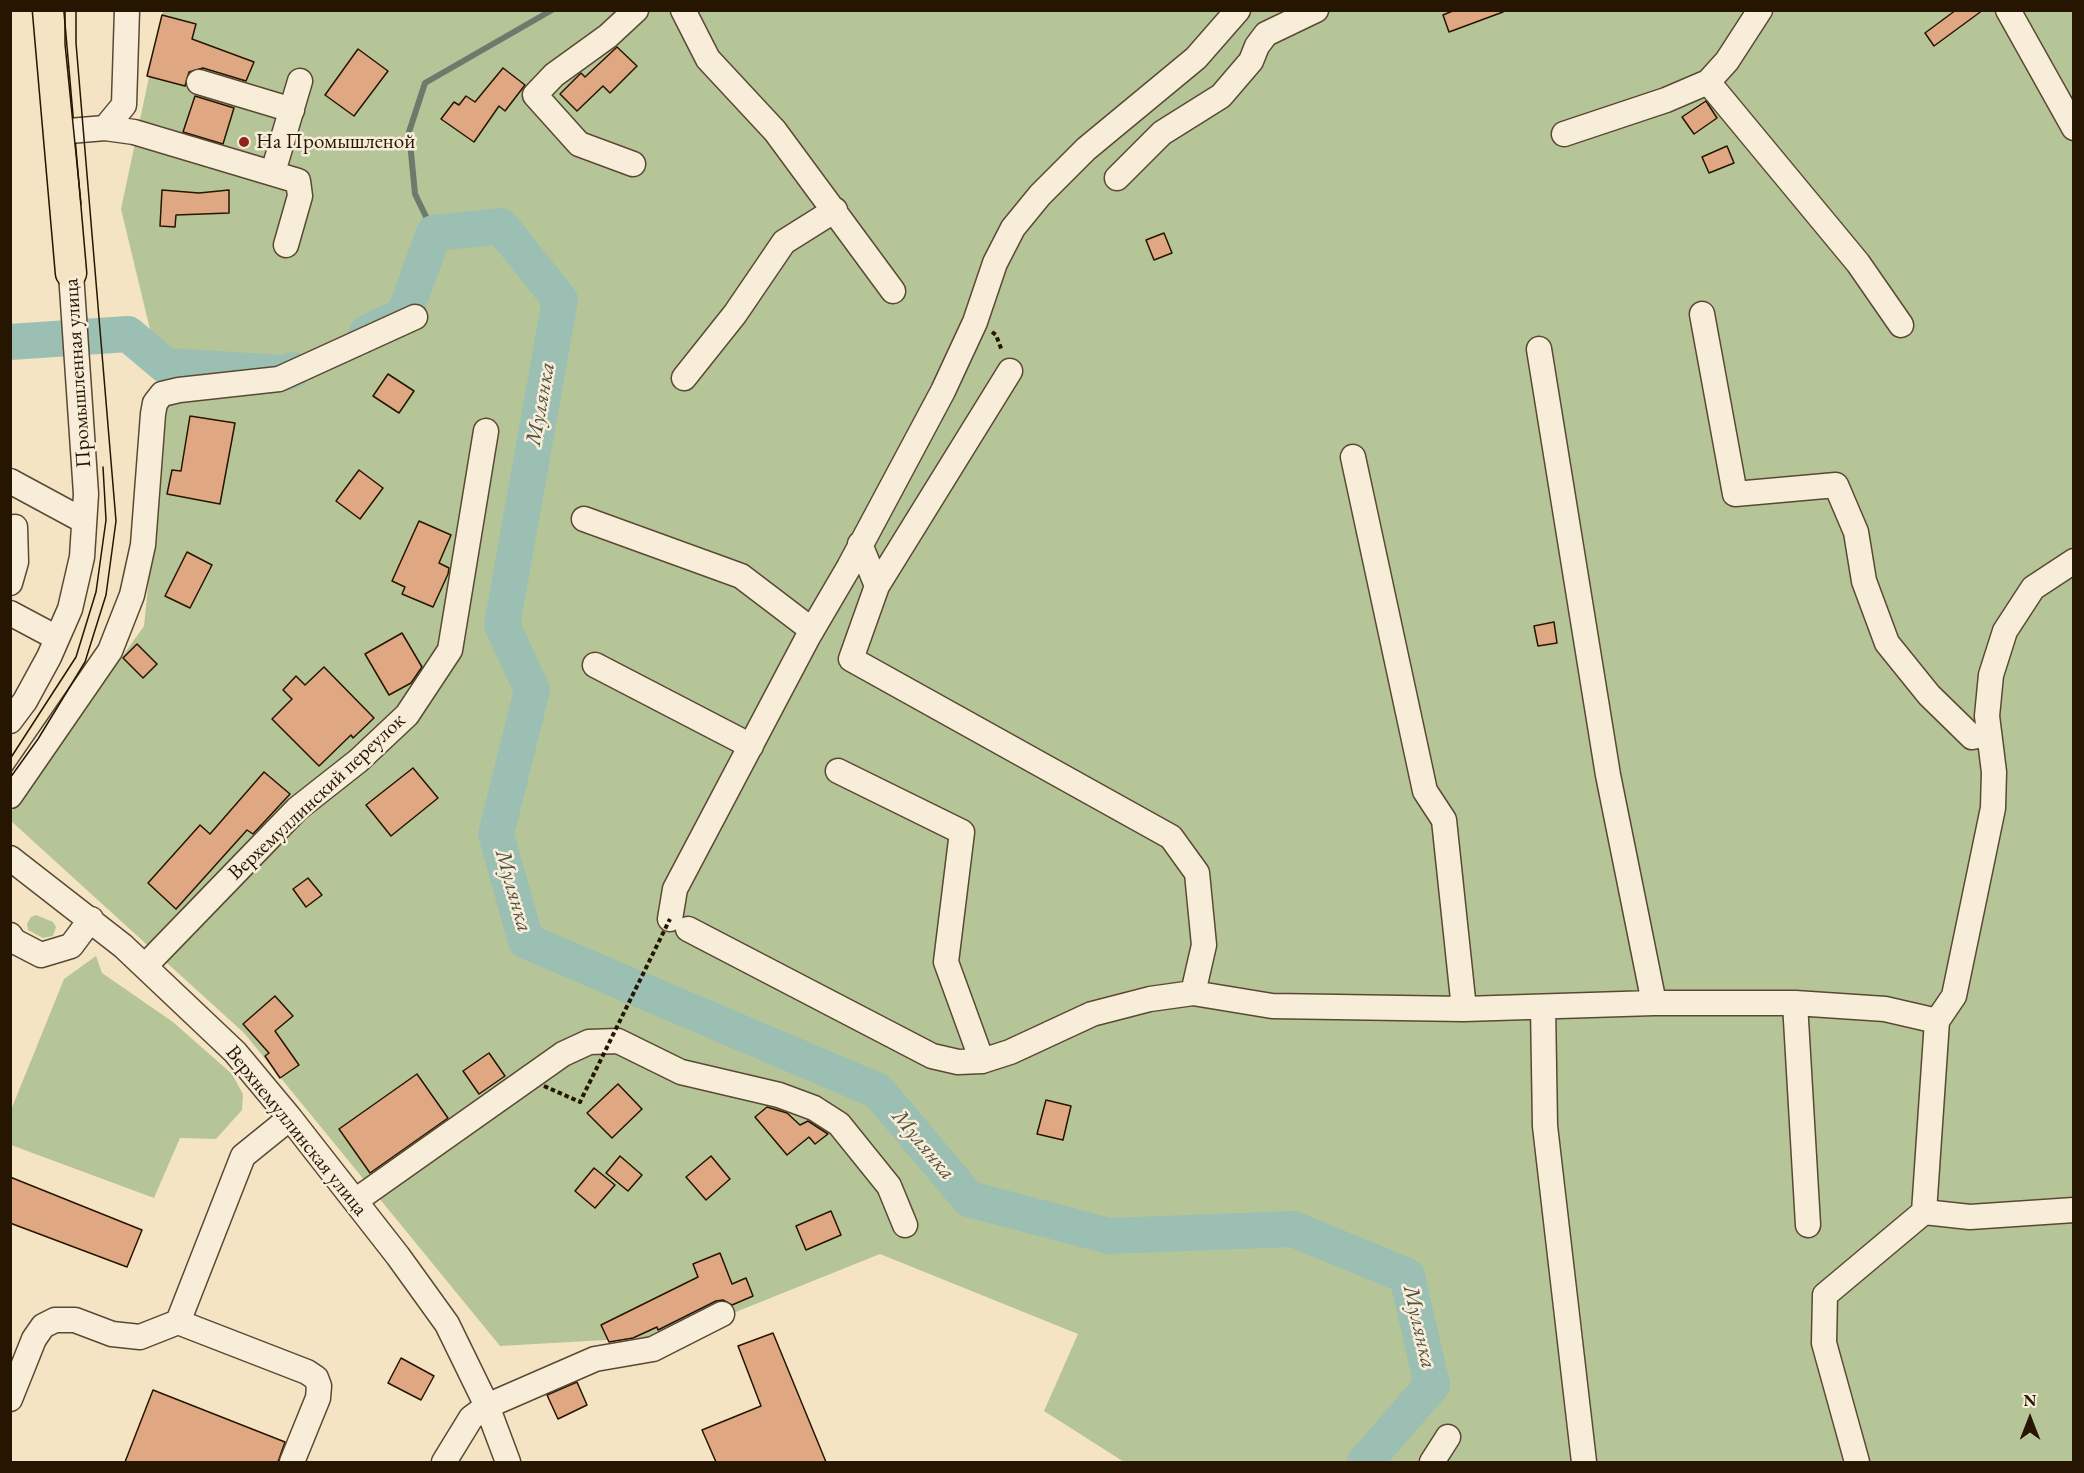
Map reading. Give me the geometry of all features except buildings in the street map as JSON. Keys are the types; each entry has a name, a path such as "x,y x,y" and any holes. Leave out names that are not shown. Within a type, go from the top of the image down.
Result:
{"main road":[{"name":"Промышленная улица","path":"48,10 71,273"}],"street":[{"path":"105,128 124,105 127,10"},
{"path":"633,164 579,144 535,95 554,75 608,36 636,10"},
{"path":"683,10 708,59 775,131 893,291"},
{"path":"1238,10 1196,58 1086,149 1040,195 1013,228 999,254 975,322 943,391 812,630 675,889 679,924 932,1056 958,1062 982,1061 1010,1052 1092,1014 1150,999 1193,993 1272,1006 1464,1008 1654,1003 1795,1003 1885,1009 1937,1021"},
{"path":"1117,178 1162,133 1221,96 1251,61 1257,46 1266,34 1316,10"},
{"path":"1564,134 1666,100 1708,82 1726,61 1760,10"},
{"path":"2008,10 2067,95 2073,128"},
{"path":"273,172 300,81"},
{"path":"199,82 292,110"},
{"path":"1708,82 1794,182 1858,263 1900,325"},
{"path":"57,132 105,128 134,132 292,178 301,188 286,245"},
{"path":"684,378 735,314 784,242 835,210"},
{"name":"Промышленная улица","path":"10,721 25,701 70,609 82,557 86,494 84,431 71,273"},
{"path":"1702,314 1735,494 1836,485 1856,532 1863,581 1887,643 1929,695 1972,737 1989,734"},
{"path":"10,796 110,651 132,595 143,545 153,414 155,403 162,394 179,390 279,379 415,317"},
{"path":"1539,349 1608,775 1654,1003"},
{"path":"1010,371 877,586 851,658 1171,837 1197,873 1204,945 1193,993"},
{"name":"Верхемуллинский переулок","path":"144,966 297,809 358,761 407,715 450,650 486,431"},
{"path":"1353,457 1425,791 1444,820 1464,1008"},
{"path":"10,481 84,521"},
{"path":"584,519 741,576 812,630"},
{"path":"10,583 16,562 15,527"},
{"path":"860,544 877,586"},
{"path":"1857,1462 1824,1343 1825,1295 1924,1212 1937,1021 1953,996 1993,808 1994,772 1987,716 1991,675 2005,631 2033,588 2073,561"},
{"path":"10,613 57,638"},
{"path":"595,664 751,746"},
{"path":"838,771 962,832 946,962 982,1061"},
{"name":"Верхнемуллинская улица","path":"11,859 91,919 144,966 234,1052 290,1118 447,1324 487,1406 508,1462"},
{"path":"10,935 14,941 41,955 71,946 91,919"},
{"path":"1795,1003 1808,1225"},
{"path":"1543,1007 1545,1126 1584,1462"},
{"path":"355,1202 563,1054 589,1042 618,1041 681,1072 779,1095 814,1108 839,1124 889,1186 905,1225"},
{"path":"178,1322 243,1156 290,1118"},
{"path":"1924,1212 1970,1217 2073,1210"},
{"path":"444,1462 471,1418 487,1406 595,1359 653,1348 722,1314"},
{"path":"10,1399 34,1339 43,1326 55,1320 75,1320 112,1334 140,1337 178,1322 307,1372 316,1378 319,1386 318,1398 292,1462"},
{"path":"1432,1462 1448,1437"}],"path":[{"path":"975,322 996,335 1010,371"},
{"path":"544,1086 580,1102 679,924"}],"green space":[{"path":"163,11 2073,11 2073,1462 1124,1462 1044,1411 1078,1334 880,1254 676,1336 500,1346 244,1033 11,821 10,814 144,626 167,400 121,209"},
{"path":"36,915 53,922 56,927 53,936 43,938 28,930 27,924 31,917"},
{"path":"96,956 102,973 173,1022 232,1074 243,1094 242,1110 216,1139 180,1138 154,1198 11,1145 11,1110 64,979"}],"waterway":[{"path":"434,233 415,194 409,132 425,83 552,10"},
{"name":"Мулянка","path":"367,333 404,315 434,233 501,226 560,300 502,625 532,690 496,834 526,941 878,1091 969,1199 1109,1236 1293,1229 1407,1276 1432,1385 1365,1462"},
{"name":"Мулянка","path":"10,342 128,334 166,366 286,373 293,370"}],"tram line":[{"path":"65,10 65,44 81,204"},
{"path":"10,778 38,739 85,662 106,595 116,521 76,43 76,10"},
{"path":"10,759 76,657 96,592 106,520 103,467"}],"place":[{"name":"На Промышленой","path":"244,142"}]}
